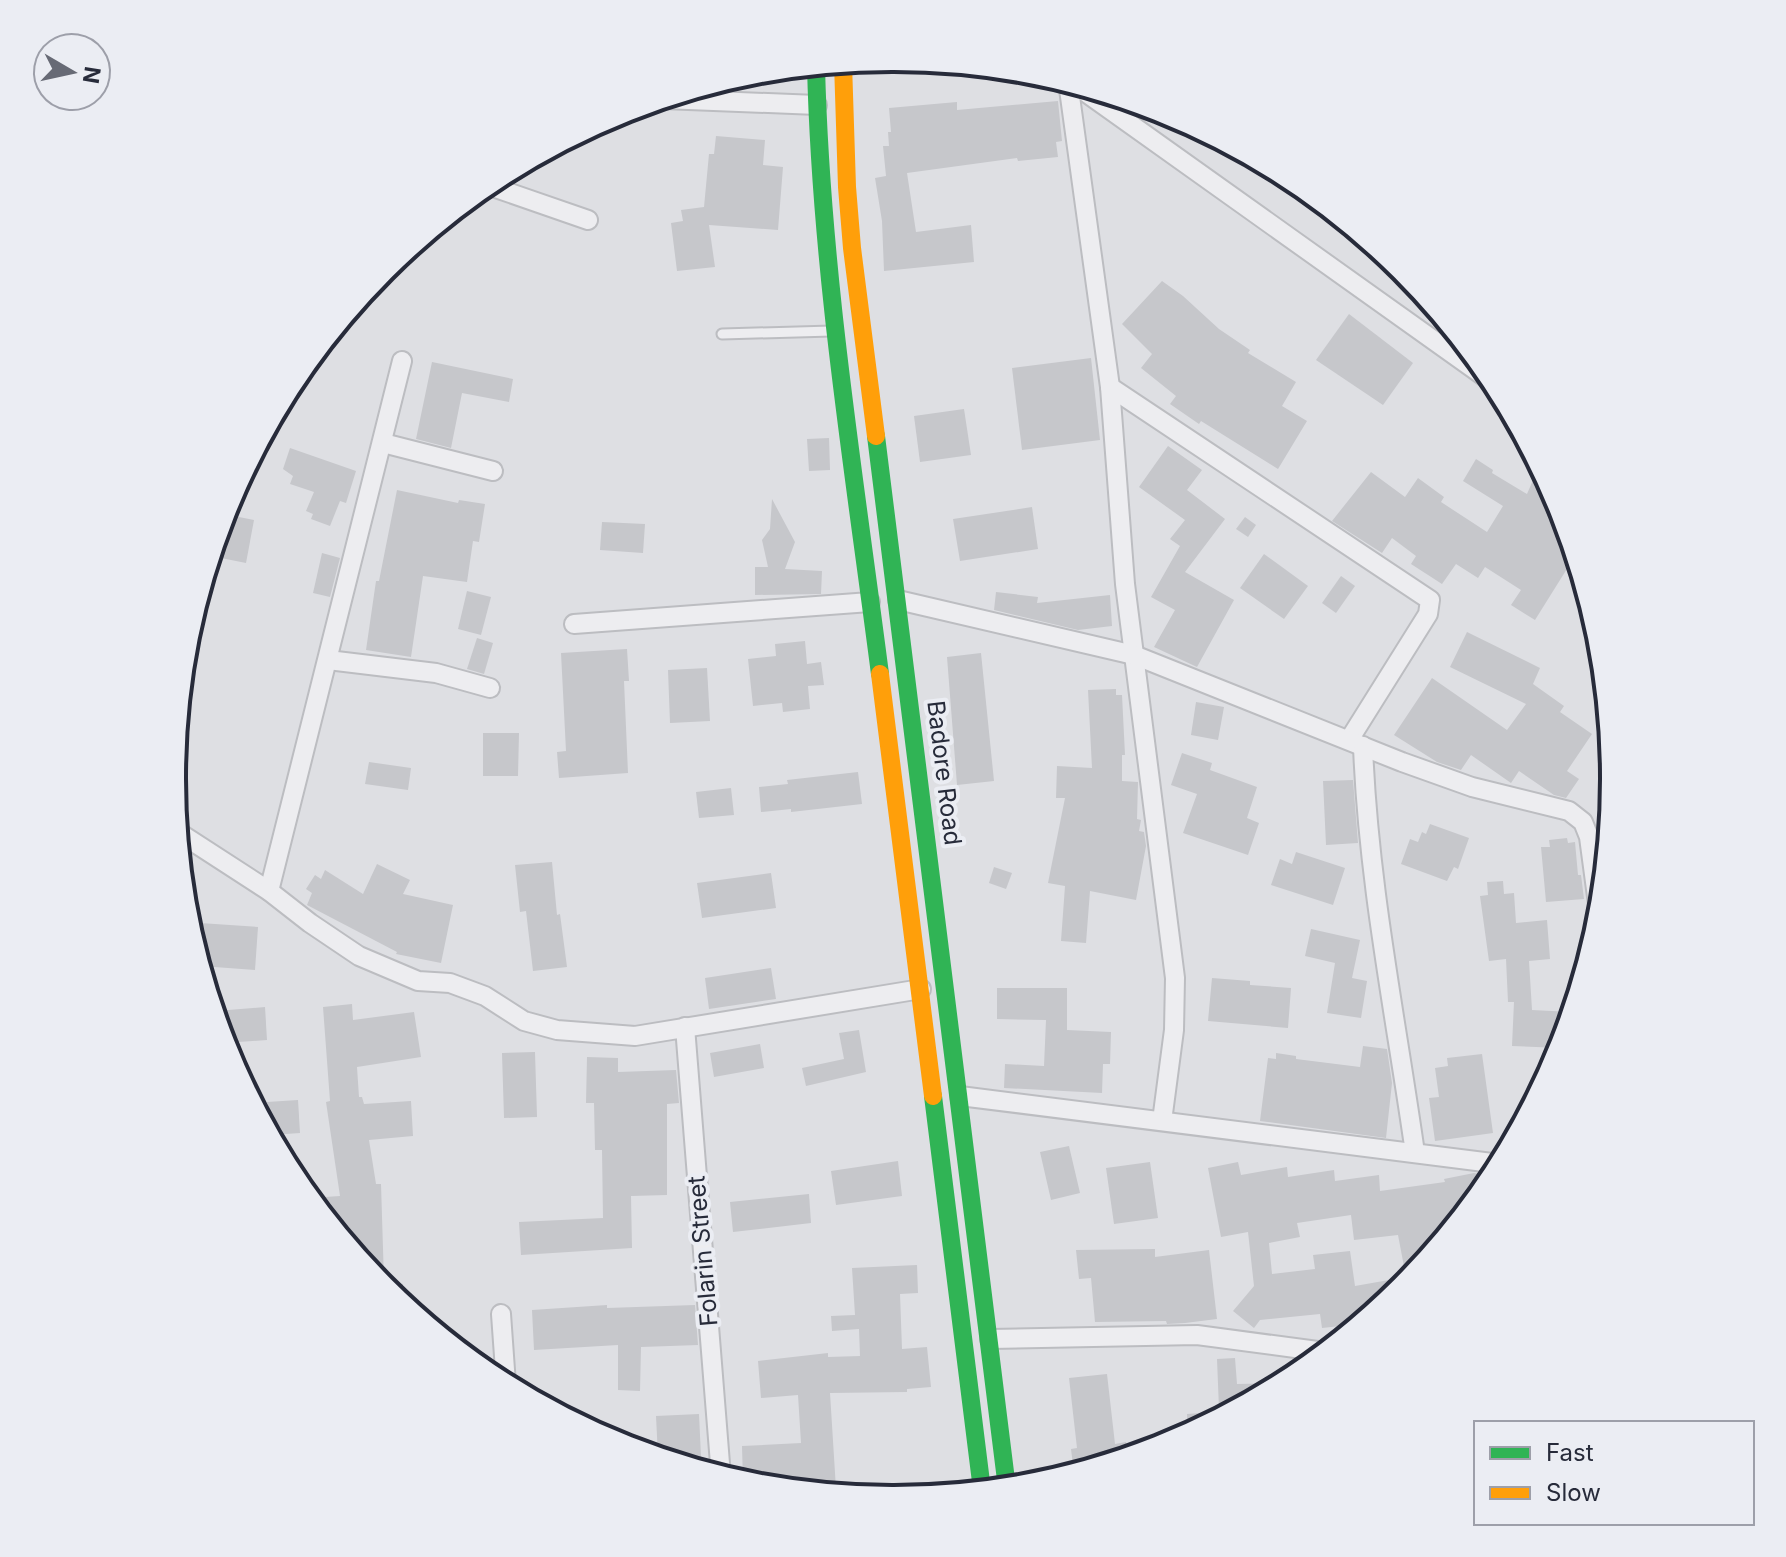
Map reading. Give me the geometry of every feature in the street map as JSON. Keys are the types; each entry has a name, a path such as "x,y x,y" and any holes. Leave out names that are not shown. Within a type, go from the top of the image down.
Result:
{"main road":[{"name":"Badore Road","path":"843,74 852,248 1006,1475"},
{"path":"816,77 821,186 835,331 921,989 981,1479"},
{"path":"853,461 880,459"}],"street":[{"path":"1070,95 1110,387 1125,584 1175,978 1174,1030 1162,1121"},
{"path":"696,100 817,105"},
{"path":"1101,104 1462,360"},
{"path":"502,190 588,220"},
{"path":"269,891 402,361"},
{"path":"1110,387 1430,600 1428,614 1356,743 1374,887 1415,1153"},
{"path":"383,443 493,471"},
{"path":"898,600 1134,655 1472,787 1559,808 1583,822 1589,837 1593,869"},
{"path":"574,624 870,602"},
{"path":"328,660 436,673 490,688"},
{"path":"190,840 269,891 359,956 418,981 450,983 473,992 524,1021 557,1030 635,1036 921,989"},
{"name":"Folarin Street","path":"685,1027 720,1463"},
{"path":"960,1096 1486,1162"},
{"path":"501,1314 505,1369"},
{"path":"990,1339 1197,1335 1308,1350"}],"lane":[{"path":"722,334 835,331"}],"building":[{"path":"1058,101 1062,141 1056,142 1058,157 1018,161 1017,158 907,173 916,232 971,225 974,262 884,271 882,221 875,178 886,176 883,146 889,146 889,108 957,102 957,110"},
{"path":"716,136 765,140 763,165 783,167 778,230 709,225 715,267 677,271 671,223 683,221 681,210 704,207 709,154 714,154"},
{"path":"1162,281 1219,329 1250,350 1248,353 1296,382 1282,406 1307,421 1278,469 1170,404 1176,396 1141,368 1152,354 1122,324"},
{"path":"1349,314 1413,363 1383,405 1316,360"},
{"path":"1091,358 1100,440 1022,450 1012,368"},
{"path":"432,362 513,379 509,402 462,393 451,448 416,439"},
{"path":"964,409 971,455 920,462 914,416"},
{"path":"829,438 830,470 809,471 807,439"},
{"path":"1168,446 1202,470 1187,490 1225,519 1185,572 1234,600 1197,667 1154,647 1175,610 1151,597 1180,546 1170,539 1185,520 1139,487"},
{"path":"290,448 356,471 346,503 340,501 330,526 311,519 313,514 306,511 314,492 290,484 293,476 283,469"},
{"path":"1476,459 1493,470 1492,473 1527,494 1533,480 1567,569 1535,620 1511,605 1521,590 1485,567 1478,578 1456,564 1442,584 1411,564 1416,556 1392,538 1382,553 1332,521 1371,472 1405,497 1418,478 1444,497 1441,502 1487,532 1503,506 1463,481"},
{"path":"397,490 458,503 459,500 485,504 479,542 473,541 467,582 423,576 411,657 366,650 376,581 379,581"},
{"path":"772,499 795,542 785,569 822,571 821,594 755,595 755,567 768,567 762,540 770,529"},
{"path":"1032,507 1038,549 960,561 953,519"},
{"path":"237,517 254,520 246,563 222,558"},
{"path":"1245,517 1256,525 1248,537 1236,529"},
{"path":"602,522 645,524 643,553 600,550"},
{"path":"322,553 340,558 330,597 313,593"},
{"path":"1264,554 1308,586 1284,619 1240,588"},
{"path":"1341,576 1355,586 1336,613 1322,603"},
{"path":"467,591 491,597 481,635 458,629"},
{"path":"996,592 1038,597 1037,603 1110,595 1112,626 1078,630 994,610"},
{"path":"1467,632 1540,668 1533,684 1564,706 1560,712 1592,734 1567,771 1579,779 1566,798 1554,795 1519,771 1511,783 1471,755 1461,770 1437,762 1394,735 1432,678 1507,730 1526,704 1450,667"},
{"path":"477,638 493,643 484,674 467,669"},
{"path":"805,641 807,664 821,662 824,685 808,686 810,709 783,712 782,703 753,706 748,659 776,656 775,644"},
{"path":"627,649 629,681 624,681 628,773 559,778 557,752 566,751 561,653"},
{"path":"981,653 994,781 957,785 947,657"},
{"path":"707,668 710,721 670,723 668,670"},
{"path":"1116,689 1116,695 1122,695 1125,755 1122,755 1122,781 1138,782 1137,819 1141,820 1139,831 1144,832 1146,846 1136,900 1090,891 1086,943 1061,941 1065,886 1048,883 1065,798 1056,798 1057,766 1092,768 1088,690"},
{"path":"1196,702 1224,707 1218,740 1191,735"},
{"path":"483,733 519,733 518,776 483,776"},
{"path":"1182,753 1212,763 1210,770 1257,787 1247,818 1259,823 1248,855 1183,833 1197,794 1171,785"},
{"path":"369,762 411,768 408,790 365,784"},
{"path":"858,772 862,804 761,812 759,787 788,784 787,780"},
{"path":"1353,780 1358,843 1326,845 1323,781"},
{"path":"731,788 734,815 699,818 696,792"},
{"path":"1430,824 1469,838 1458,869 1454,867 1447,881 1401,864 1410,839 1418,842"},
{"path":"1567,838 1568,843 1575,842 1584,899 1546,902 1541,847 1550,847 1549,840"},
{"path":"1296,852 1345,868 1333,905 1271,885 1280,859 1292,864"},
{"path":"552,862 557,915 560,914 567,967 533,971 526,911 520,912 515,865"},
{"path":"377,864 410,880 403,894 453,905 441,963 396,954 307,905 312,893 306,889 315,875 321,879 325,870 363,894"},
{"path":"994,867 1012,873 1006,889 989,883"},
{"path":"771,873 776,908 702,918 697,883"},
{"path":"1503,881 1504,894 1514,893 1516,923 1547,920 1550,959 1529,961 1532,1010 1560,1011 1547,1047 1512,1046 1514,1002 1508,1002 1506,959 1489,961 1480,896 1488,895 1487,882"},
{"path":"202,923 258,927 255,970 213,967"},
{"path":"1311,929 1360,940 1352,978 1367,981 1361,1018 1327,1013 1335,963 1305,956"},
{"path":"771,968 776,999 709,1009 705,978"},
{"path":"1212,978 1291,988 1288,1028 1208,1021"},
{"path":"997,988 1067,988 1067,1030 1111,1032 1110,1064 1103,1064 1102,1093 1004,1088 1005,1064 1044,1066 1046,1020 997,1019"},
{"path":"352,1004 353,1020 414,1012 421,1057 357,1067 359,1097 362,1097 364,1104 411,1101 413,1136 369,1140 376,1184 381,1184 384,1268 324,1197 340,1196 326,1102 330,1101 323,1007"},
{"path":"265,1007 267,1040 237,1042 226,1010"},
{"path":"859,1030 866,1072 806,1086 802,1068 844,1059 839,1033"},
{"path":"760,1044 764,1068 714,1077 710,1053"},
{"path":"1363,1046 1387,1049 1392,1083 1386,1138 1260,1121 1268,1058 1276,1059 1276,1053 1296,1056 1296,1059 1360,1067"},
{"path":"535,1052 537,1117 504,1118 502,1053"},
{"path":"1482,1054 1493,1133 1435,1141 1429,1098 1439,1097 1435,1068 1448,1066 1447,1058"},
{"path":"587,1057 618,1058 618,1072 676,1070 679,1103 667,1104 667,1195 631,1196 632,1248 521,1255 519,1222 603,1218 602,1150 595,1150 594,1103 586,1103"},
{"path":"298,1100 300,1133 282,1134 267,1102"},
{"path":"1069,1146 1080,1193 1051,1200 1040,1152"},
{"path":"898,1161 902,1196 836,1205 831,1171"},
{"path":"1150,1162 1158,1218 1114,1224 1106,1168"},
{"path":"1238,1162 1241,1175 1287,1167 1288,1177 1334,1170 1335,1181 1379,1175 1380,1191 1445,1182 1444,1179 1478,1174 1454,1209 1404,1266 1398,1235 1354,1240 1351,1215 1297,1223 1300,1237 1269,1243 1272,1274 1315,1269 1313,1255 1350,1251 1355,1286 1391,1280 1339,1326 1322,1328 1320,1314 1260,1320 1254,1328 1233,1311 1254,1286 1248,1232 1221,1237 1208,1168"},
{"path":"809,1194 811,1223 733,1232 730,1202"},
{"path":"1155,1249 1155,1257 1209,1250 1217,1319 1167,1324 1166,1321 1095,1322 1091,1278 1079,1279 1076,1250"},
{"path":"917,1265 918,1293 900,1294 902,1349 927,1347 931,1387 907,1389 907,1392 830,1393 836,1482 743,1468 742,1446 801,1443 798,1395 761,1398 758,1361 828,1353 828,1357 860,1356 859,1329 832,1331 831,1316 855,1315 852,1268"},
{"path":"607,1305 607,1308 695,1305 698,1345 641,1347 640,1391 618,1390 618,1345 534,1350 532,1310"},
{"path":"1235,1358 1237,1384 1257,1384 1219,1405 1217,1359"},
{"path":"1107,1374 1115,1444 1126,1442 1126,1445 1073,1462 1071,1449 1077,1448 1069,1378"},
{"path":"1203,1413 1187,1420 1187,1414"},
{"path":"699,1414 701,1457 657,1445 656,1416"}],"traffic: fast":[{"path":"816,77 824,219 832,295 880,674"},
{"path":"876,436 1005,1475"},
{"path":"933,1096 981,1479"}],"traffic: slow":[{"path":"843,74 852,248 876,436"},
{"path":"880,674 933,1096"}]}
